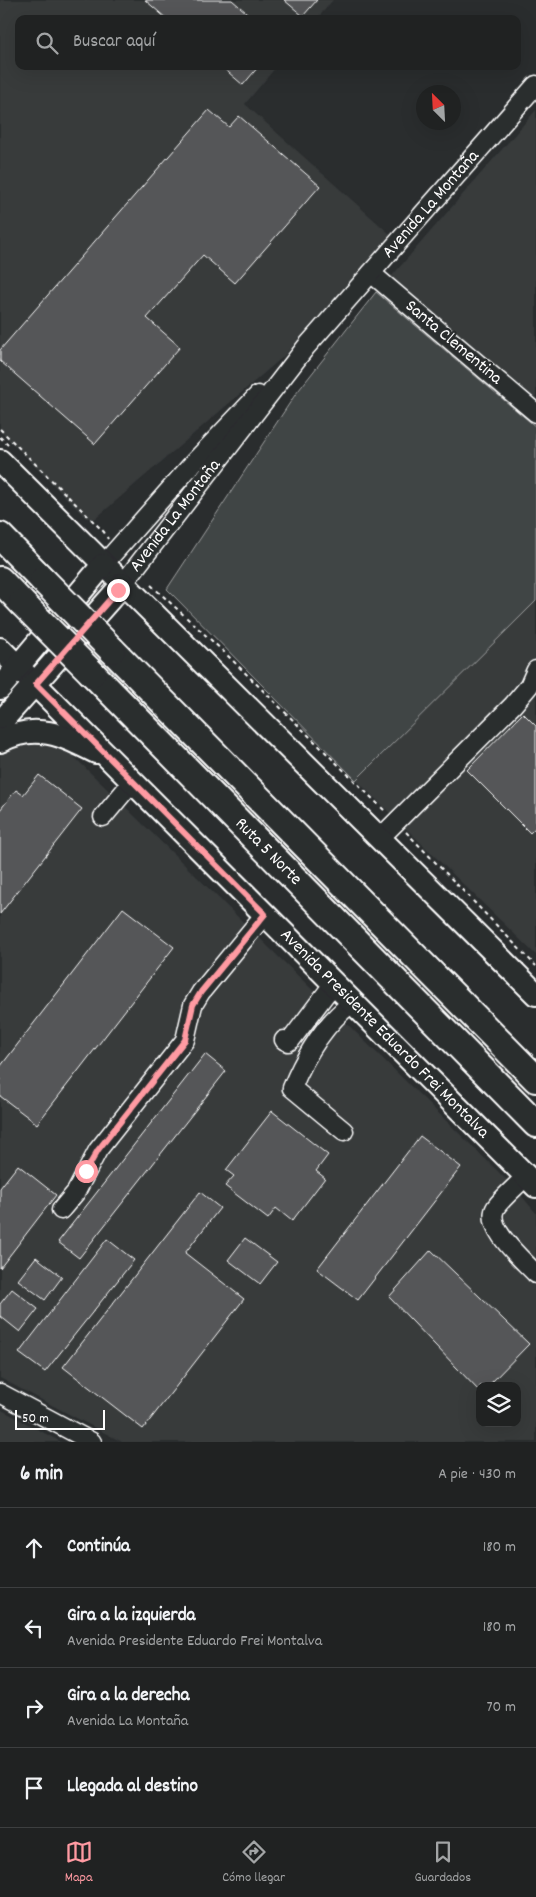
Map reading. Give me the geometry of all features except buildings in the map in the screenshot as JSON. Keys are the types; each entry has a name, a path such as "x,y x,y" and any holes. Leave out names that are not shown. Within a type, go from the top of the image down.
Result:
{"highway":[{"name":"Ruta 5 Norte","path":"0,536 536,1079"},
{"name":"Ruta 5 Norte","path":"0,580 536,1124"}],"main road":[{"path":"0,460 109,558 379,839 536,994"},
{"name":"Avenida La Montaña","path":"0,688 109,558"},
{"name":"Avenida La Montaña","path":"0,724 128,578"},
{"name":"Avenida Presidente Eduardo Frei Montalva","path":"0,649 531,1181"},
{"path":"0,741 24,732 53,733 111,759"}],"street":[{"name":"Avenida La Montaña","path":"109,558 213,441 306,347 536,85"},
{"name":"Santa Clementina","path":"371,273 536,413"},
{"name":"Avenida La Montaña","path":"128,578 306,347"},
{"path":"379,839 513,705 528,686 536,670"},
{"path":"103,817 133,781"},
{"path":"61,1210 76,1192 98,1150 185,1040 193,1005 201,992 265,914"},
{"path":"284,1040 288,1042 291,1040 334,983"},
{"path":"344,1131 292,1088 300,1066 317,1040 344,1009 353,1002"},
{"path":"531,1181 496,1207 494,1222 497,1232 536,1274"},
{"path":"0,1393 92,1442"}],"path":[{"path":"0,429 104,532 109,558"},
{"path":"128,578 224,652 396,822 536,966"}],"shaded area":[{"path":"0,0 333,0 320,15 15,15 15,70 274,70 245,104 391,235 284,356 95,519 86,518 0,431"},
{"path":"536,110 536,399 391,277"},
{"path":"376,292 536,427 536,601 356,780 167,589 295,395"},
{"path":"536,601 536,955 356,780"},
{"path":"57,740 515,1188 536,1213 536,1442 122,1442 0,1378 0,753 30,744"},
{"path":"0,1409 61,1442 0,1442"}],"route":[{"path":"86,1171 98,1150 185,1040 193,1005 201,992 265,914 36,684 118,590"}]}
